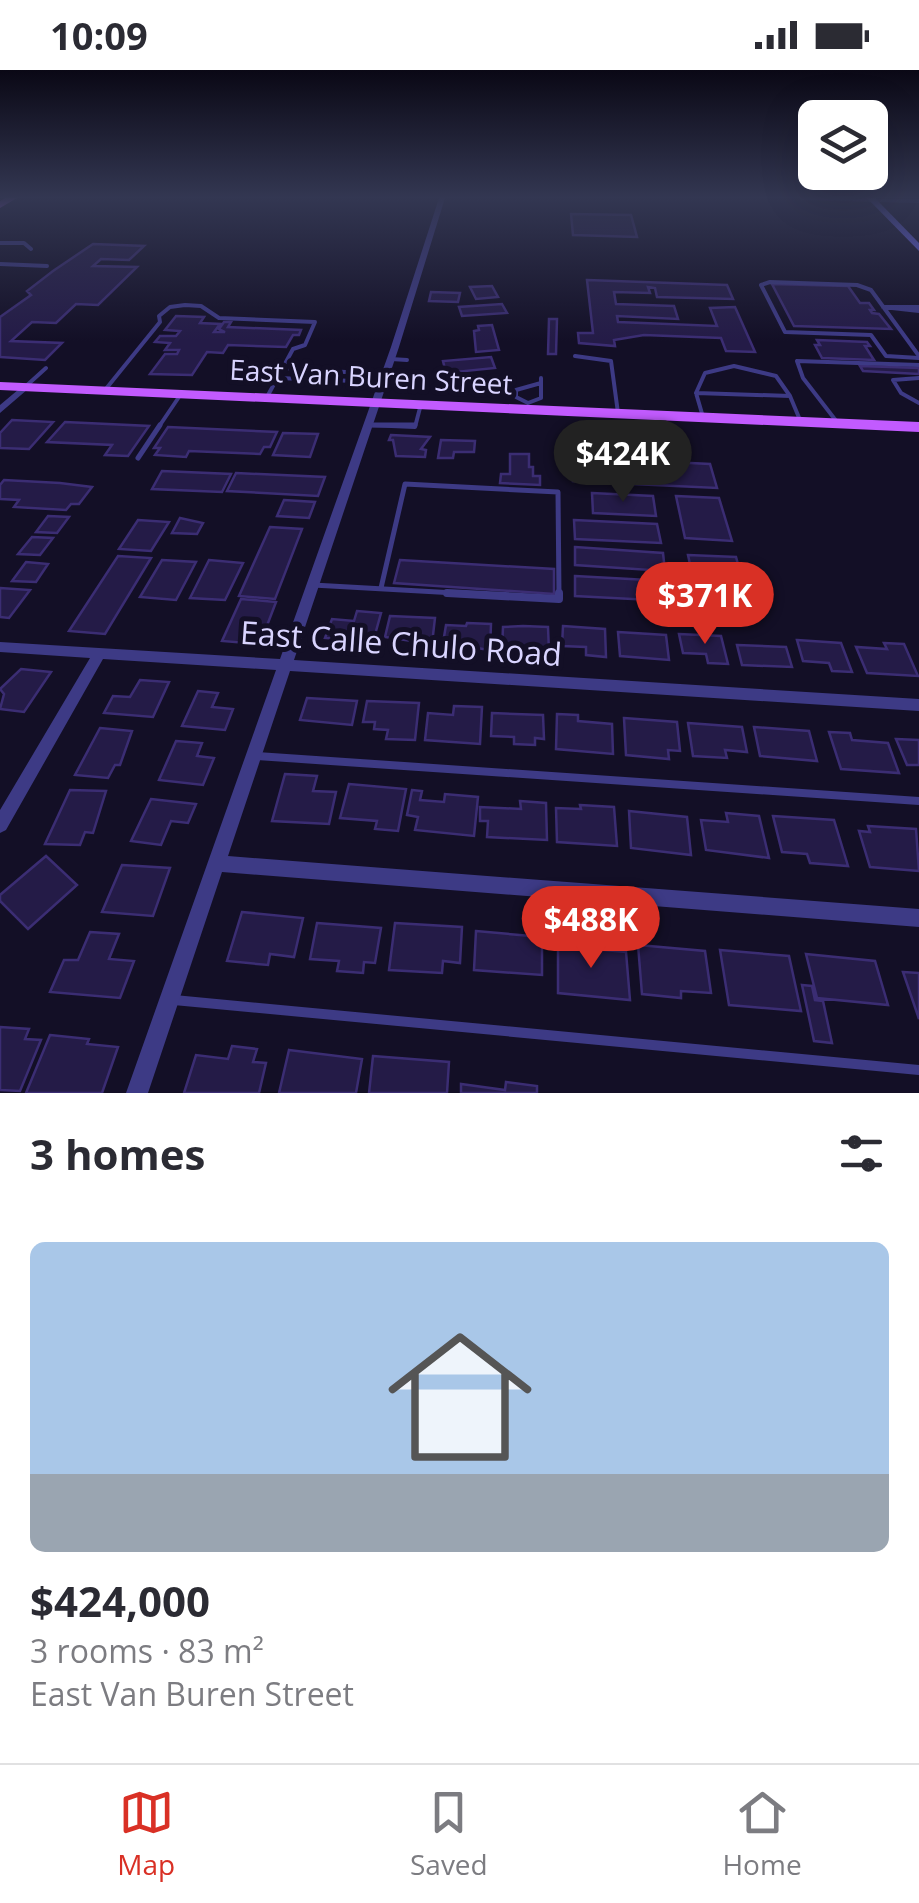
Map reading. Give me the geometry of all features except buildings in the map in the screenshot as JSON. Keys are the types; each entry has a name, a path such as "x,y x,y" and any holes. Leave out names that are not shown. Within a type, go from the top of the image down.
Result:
{"main road":[{"name":"East Van Buren Street","path":"0,386 528,406 919,427"}],"street":[{"path":"137,1093 427,246"},
{"path":"0,410 25,387"},
{"name":"East Calle Chulo Road","path":"0,647 919,705"},
{"path":"0,825 99,654"},
{"path":"217,863 919,918"}],"lane":[{"path":"26,246 31,249"},
{"path":"0,264 47,266"},
{"path":"418,274 430,274"},
{"path":"856,284 871,290 919,357 886,356 871,336 786,332 760,285 856,284"},
{"path":"105,390 160,322 158,316 177,306 201,306 219,318 316,322 305,345 293,350 268,397"},
{"path":"408,307 421,308"},
{"path":"883,308 919,309"},
{"path":"575,356 611,361 618,413"},
{"path":"390,359 407,360"},
{"path":"837,423 830,408 808,389 796,362 919,365"},
{"path":"702,417 696,393 704,372 734,366 776,376 790,396 800,422"},
{"path":"25,387 46,368"},
{"path":"278,378 354,381 361,373 283,368"},
{"path":"908,378 914,385"},
{"path":"919,378 893,380 901,393 919,404"},
{"path":"541,381 541,398 528,406 516,397 516,390 541,381"},
{"path":"696,393 790,396"},
{"path":"138,458 181,394"},
{"path":"368,425 415,427 421,404"},
{"path":"312,585 559,598 558,492 405,484 381,588"},
{"path":"252,756 919,801"},
{"path":"169,1000 919,1070"}]}
